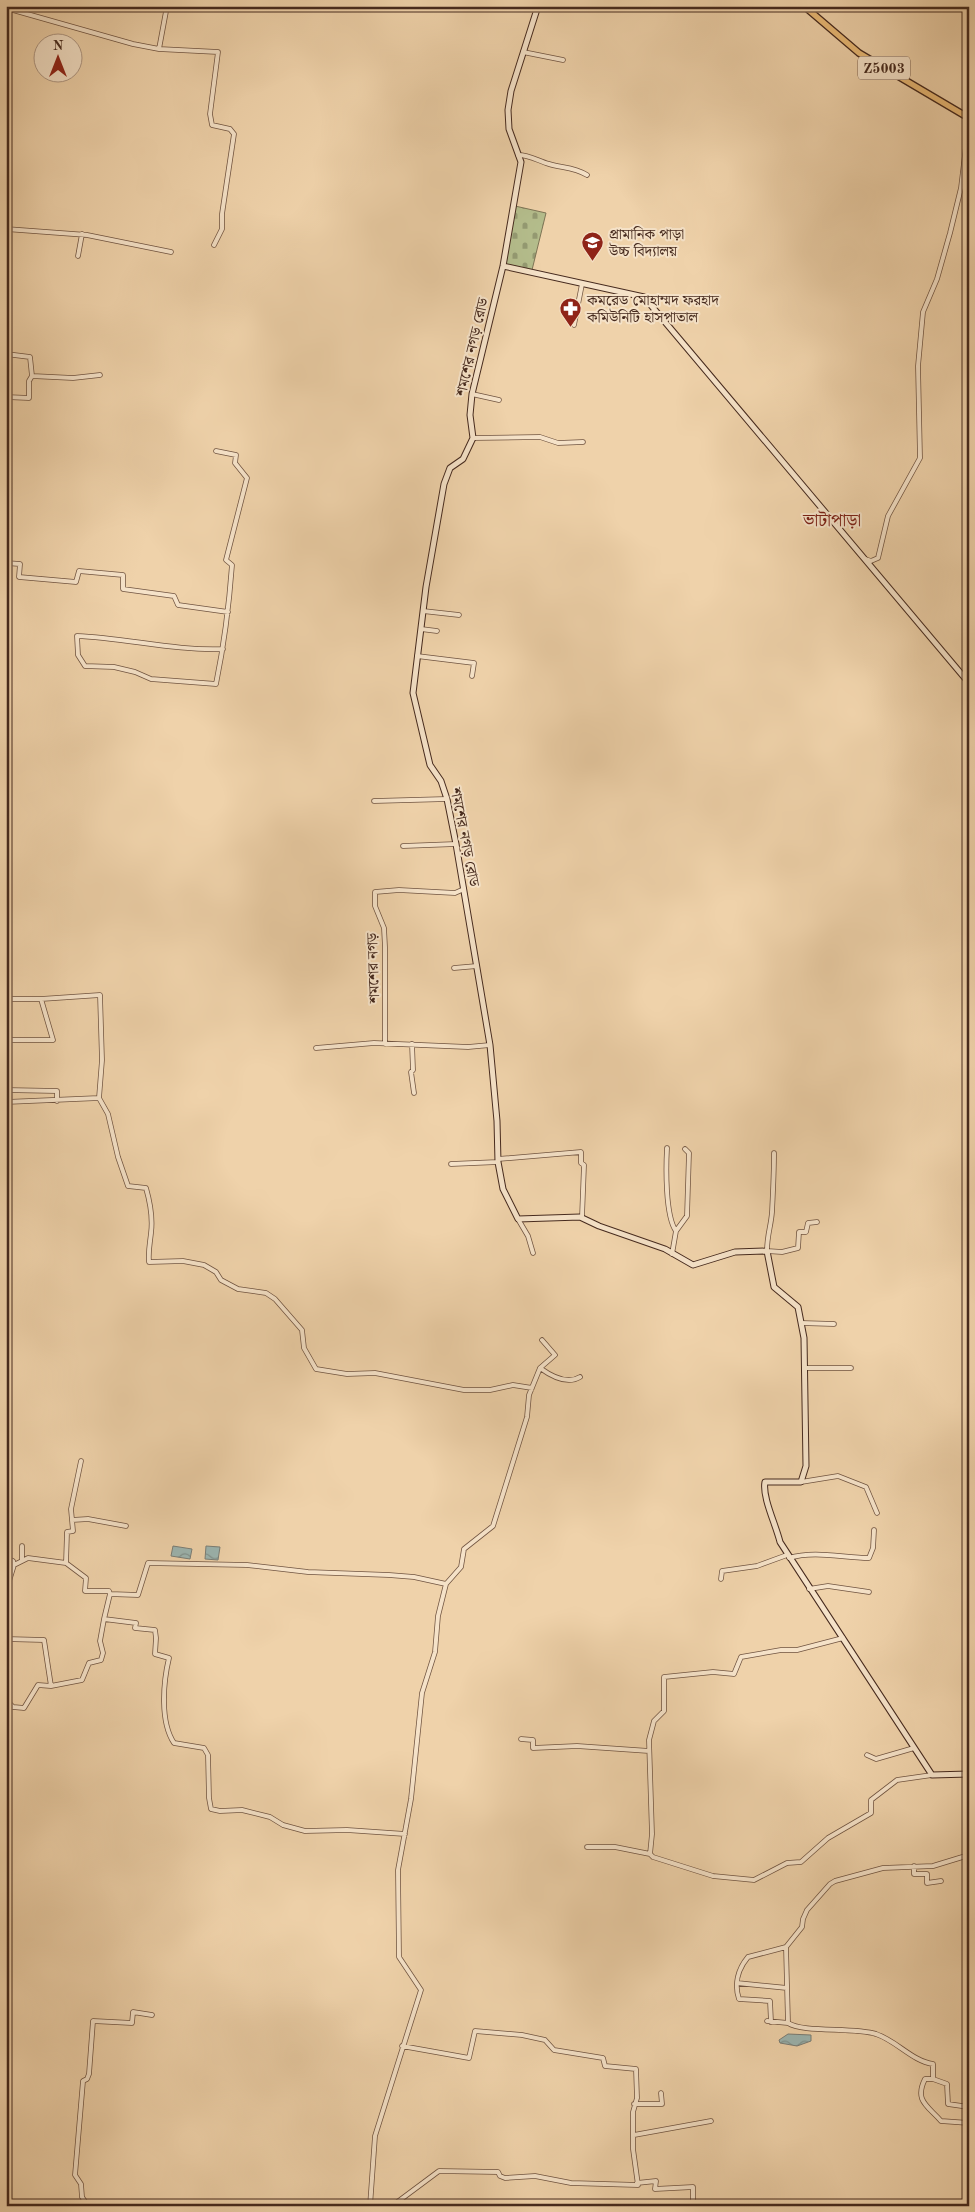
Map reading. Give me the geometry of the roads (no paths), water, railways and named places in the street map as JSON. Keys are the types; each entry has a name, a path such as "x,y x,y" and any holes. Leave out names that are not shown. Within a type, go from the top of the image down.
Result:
{"main road":[{"name":"Z5003","path":"804,7 859,53 969,120"}],"street":[{"path":"159,49 167,6"},
{"name":"শমশের নগড় রোড","path":"518,1218 503,1189 498,1161 497,1121 490,1045 447,799 441,781 430,765 413,693 423,611 444,484 450,468 462,459 473,438 470,415 472,394 503,266 521,162 509,129 508,110 511,90 538,6"},
{"path":"6,8 14,8 133,44 159,49 218,52 210,114 212,125 230,129 234,134 222,214 222,229 214,244"},
{"path":"523,52 563,60"},
{"path":"863,559 871,561 878,558 888,516 920,458 918,366 923,312 937,279 961,188 969,120"},
{"path":"518,155 530,156 552,165 578,169 587,175"},
{"path":"6,229 82,234 171,252"},
{"path":"78,256 82,234"},
{"path":"503,266 584,282 644,298 969,683"},
{"path":"574,325 584,282"},
{"path":"6,354 30,357 32,376 29,381 29,398 6,397"},
{"path":"32,376 73,378 100,375"},
{"path":"472,394 499,400"},
{"path":"473,438 540,437 558,443 583,442"},
{"path":"216,451 236,455 235,463 247,478 226,560 232,565 228,612 223,649 216,684 187,684 151,679 135,672 114,667 85,666 78,655 77,636 109,638 199,650 223,649"},
{"path":"6,563 20,564 19,577 76,582 79,571 123,575 123,589 174,596 178,605 228,612"},
{"path":"423,611 459,615"},
{"path":"421,629 437,631"},
{"path":"417,656 474,663 472,676"},
{"path":"374,801 447,799"},
{"path":"403,846 456,844"},
{"name":"শমশের নগড়","path":"385,1044 384,928 376,906 375,892 398,890 455,892 464,890"},
{"path":"454,968 477,966"},
{"path":"6,1000 100,996 102,1060 99,1098 108,1114 118,1157 128,1186 146,1188 150,1202 149,1262 183,1262 204,1265 216,1272 220,1280 238,1289 266,1293 276,1299 302,1330 304,1348 316,1369 347,1374 375,1373 464,1390 490,1390 513,1385 532,1388"},
{"path":"6,1040 53,1040 41,999"},
{"path":"316,1048 363,1044 490,1045"},
{"path":"412,1044 414,1070 411,1072 414,1093"},
{"path":"6,1090 57,1091 57,1101"},
{"path":"6,1102 99,1098"},
{"path":"667,1148 666,1169 671,1218 676,1231"},
{"path":"672,1254 676,1231 687,1216 688,1153 685,1149"},
{"path":"451,1164 581,1152 580,1163 584,1165 582,1217"},
{"path":"774,1153 775,1180 770,1222 767,1229 767,1251 774,1287 798,1307 804,1338 808,1459 800,1482"},
{"path":"533,1253 528,1236 518,1218 582,1217 599,1226 665,1249 693,1265 735,1252 782,1252 798,1248 799,1232 806,1232 808,1223 817,1222"},
{"path":"801,1323 834,1324"},
{"path":"370,2206 375,2136 421,1990 399,1957 398,1870 411,1799 422,1693 435,1652 438,1616 446,1584 462,1567 464,1549 493,1526 527,1417 532,1388 540,1368 555,1355 542,1340"},
{"path":"540,1368 553,1378 574,1380 580,1377"},
{"path":"804,1368 851,1368"},
{"path":"66,1563 67,1532 73,1531 72,1509 81,1460"},
{"path":"877,1513 866,1487 844,1477 830,1476 800,1482 764,1482 769,1512 788,1557 932,1775"},
{"path":"72,1520 88,1519 126,1526"},
{"path":"721,1579 722,1571 757,1566 788,1557 824,1554 848,1558 869,1558 873,1548 874,1530"},
{"path":"22,1546 22,1560"},
{"path":"6,1558 13,1561 14,1564"},
{"path":"6,1591 14,1564 28,1558 66,1563 86,1578 85,1591 109,1591 110,1594 138,1595 148,1562 247,1565 308,1572 414,1577 446,1584"},
{"path":"809,1589 828,1586 869,1592"},
{"path":"6,1700 13,1707 24,1708 38,1685 52,1686 82,1680 89,1663 101,1660 100,1641 110,1594"},
{"path":"104,1619 136,1623 135,1628 155,1630 155,1654 169,1658 165,1672 166,1720 170,1737 174,1743 204,1748 208,1755 211,1808 220,1811 242,1810 270,1817 283,1825 305,1831 347,1830 404,1834"},
{"path":"6,1638 44,1640 52,1686"},
{"path":"650,1854 649,1751 654,1721 664,1711 664,1677 694,1673 734,1674 741,1657 781,1650 797,1650 842,1638"},
{"path":"521,1739 533,1740 533,1748 577,1746 649,1751"},
{"path":"867,1754 876,1759 914,1748"},
{"path":"587,1847 615,1847 650,1854 653,1857 713,1876 754,1880 787,1864 801,1862 828,1838 871,1813 871,1800 897,1780 932,1775 969,1774"},
{"path":"933,2079 933,2064 922,2062 897,2044 875,2034 831,2028 794,2027 788,2023 769,2022 770,2001 739,1999 738,1972 748,1957 786,1947 802,1927 807,1910 830,1884 882,1868 934,1866 969,1855"},
{"path":"914,1866 914,1874 926,1874 927,1883 941,1881"},
{"path":"786,1947 788,2023"},
{"path":"737,1983 787,1988"},
{"path":"93,2206 86,2205 82,2198 81,2184 75,2175 83,2081 88,2079 89,2074 94,2021 132,2023 133,2012 152,2014"},
{"path":"402,2046 469,2058 475,2031 522,2035 545,2040 554,2050 603,2058 605,2066 636,2069 637,2098 634,2104 634,2135 637,2183"},
{"path":"969,2107 948,2104 947,2084 933,2079 925,2080 920,2096 922,2101 941,2121 969,2123"},
{"path":"634,2104 662,2104 661,2093"},
{"path":"634,2135 710,2122"},
{"path":"392,2206 439,2171 498,2172 500,2176 505,2178 535,2176 580,2183 638,2185 637,2183 656,2180 655,2189 693,2187 693,2206"}],"water":[{"path":"173,1546 192,1549 190,1559 171,1556"},
{"path":"206,1546 220,1547 218,1560 205,1559"},
{"path":"788,2034 811,2035 811,2041 797,2046 780,2043 779,2040"}],"place":[{"name":"প্রামানিক পাড়া উচ্চ বিদ্যালয়","path":"593,262"},
{"name":"কমরেড মোহাম্মদ ফরহাদ কমিউনিটি হাসপাতাল","path":"571,328"}],"district":[{"name":"ভাটাপাড়া","path":"832,520"}]}
